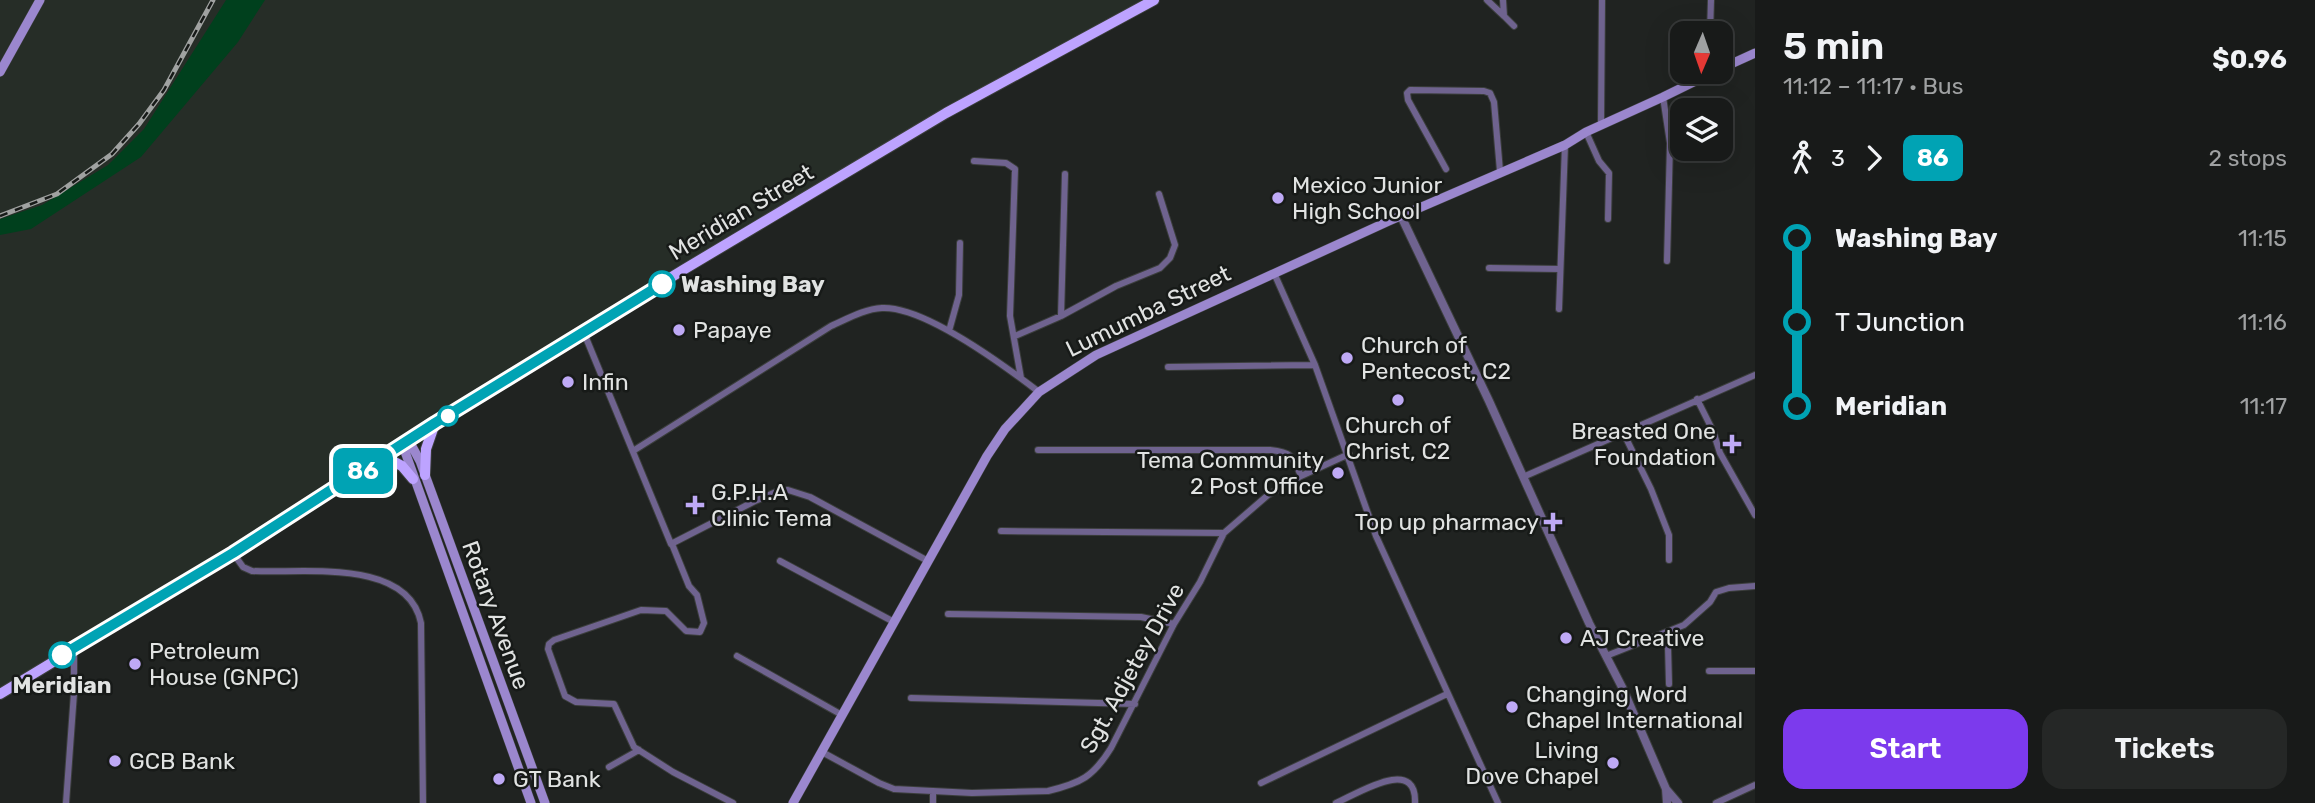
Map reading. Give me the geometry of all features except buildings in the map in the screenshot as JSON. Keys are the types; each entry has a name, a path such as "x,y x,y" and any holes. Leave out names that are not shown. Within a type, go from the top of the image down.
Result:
{"main road":[{"path":"0,72 40,0"},
{"name":"Meridian Street","path":"0,694 233,553 435,423 683,270 946,113 1154,0"},
{"path":"1733,63 1755,53"},
{"name":"Lumumba Street","path":"793,803 987,456 1005,429 1039,392 1097,355 1500,171 1565,145 1586,132 1689,84"},
{"path":"425,475 426,449 435,423"},
{"name":"Rotary Avenue","path":"406,444 418,457 425,475 545,803"},
{"name":"Rotary Avenue","path":"406,444 413,479 531,803"},
{"path":"385,457 402,466 413,479"},
{"path":"505,735 518,730"}],"street":[{"path":"1487,0 1514,26"},
{"path":"1503,0 1504,16"},
{"path":"1601,125 1602,0"},
{"path":"1710,21 1711,0"},
{"path":"1446,169 1408,100 1407,93 1410,90 1490,93 1494,102 1500,171"},
{"path":"1663,97 1670,142 1667,261"},
{"path":"1586,132 1598,161 1609,173 1608,219"},
{"path":"1559,309 1565,145"},
{"path":"974,161 1006,163 1015,169 1010,316 1021,378"},
{"path":"1061,316 1065,174"},
{"path":"1015,336 1061,316 1115,286 1160,268 1170,258 1175,245 1159,194"},
{"path":"1401,216 1666,789 1678,803"},
{"path":"948,331 959,295 960,243"},
{"path":"1489,268 1560,269"},
{"path":"1274,273 1315,365 1349,454 1376,536 1498,803"},
{"path":"633,451 831,326 847,318 882,308 912,314 948,331 1039,392"},
{"path":"584,333 660,520 689,586 697,595 704,623 699,632 686,631 666,611 642,610 554,640 548,649 565,696 576,702 614,705 628,736 639,750 673,772 733,803"},
{"path":"1168,367 1315,365"},
{"path":"1523,477 1755,375"},
{"path":"1697,399 1713,431 1720,453 1755,515"},
{"path":"1623,432 1651,489 1669,536 1669,560"},
{"path":"1038,450 1283,451 1292,457 1301,475"},
{"name":"Sgt. Adjetey Drive","path":"822,752 894,789 933,792 1048,791 1069,786 1099,767 1224,533 1268,495 1301,475 1349,454"},
{"path":"672,544 755,501 788,490 810,497 928,561"},
{"path":"1001,531 1224,533"},
{"path":"233,553 243,567 252,571 348,572 369,576 389,585 412,601 419,611 421,623 423,803"},
{"path":"780,561 894,622"},
{"path":"1606,656 1684,625 1710,602 1716,592 1755,586"},
{"path":"948,614 1141,617 1174,624"},
{"path":"1660,636 1668,646 1669,684"},
{"path":"66,803 74,693 74,648"},
{"path":"737,656 842,715"},
{"path":"1709,671 1755,671"},
{"path":"1261,783 1447,694"},
{"path":"911,698 1135,704"},
{"path":"609,767 639,750"},
{"path":"1336,803 1398,778 1411,784 1416,794 1415,803"},
{"path":"1716,803 1755,785"},
{"path":"1666,789 1667,803"},
{"path":"933,792 933,803"}],"shaded area":[{"path":"0,0 1154,0 894,146 0,695"}],"green space":[{"path":"226,0 265,0 238,42 141,157 31,229 0,235 0,219 42,205 108,165 144,129"}],"railway":[{"path":"0,216 57,194 112,154 164,90 213,0"}],"bus line":[{"name":"86","path":"62,655 233,553 435,423 662,284"}],"place":[{"name":"Mexico Junior High School","path":"1278,198"},
{"name":"Washing Bay","path":"662,284"},
{"name":"Papaye","path":"679,330"},
{"name":"Church of Pentecost, C2","path":"1347,358"},
{"name":"Infin","path":"568,382"},
{"name":"Church of Christ, C2","path":"1398,400"},
{"name":"Breasted One Foundation","path":"1732,444"},
{"name":"Tema Community 2 Post Office","path":"1338,473"},
{"name":"G.P.H.A Clinic Tema","path":"695,505"},
{"name":"Top up pharmacy","path":"1553,522"},
{"name":"AJ Creative","path":"1566,638"},
{"name":"Meridian","path":"62,655"},
{"name":"Petroleum House (GNPC)","path":"135,664"},
{"name":"Changing Word Chapel International","path":"1512,707"},
{"name":"GCB Bank","path":"115,761"},
{"name":"Living Dove Chapel","path":"1613,763"},
{"name":"GT Bank","path":"499,779"}]}
